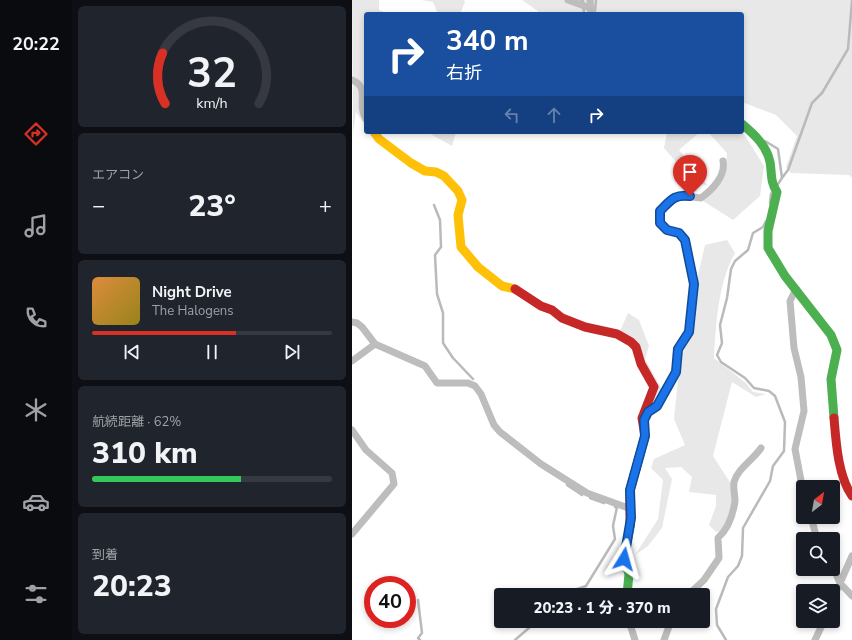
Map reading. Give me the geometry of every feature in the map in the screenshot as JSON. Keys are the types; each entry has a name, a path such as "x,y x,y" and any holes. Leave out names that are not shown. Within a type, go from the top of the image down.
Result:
{"street":[{"path":"568,0 591,12"},
{"path":"590,0 591,12"},
{"path":"352,80 360,84 362,88 361,100 364,112"},
{"path":"744,126 764,146 770,161 774,189 768,231 768,248 785,276 816,318 831,335 837,350 831,380 836,448 846,489 852,496"},
{"path":"375,134 378,139 411,163 425,171 436,172 444,176 458,190 462,200 458,215 461,247 465,254 478,267 502,286 517,290 541,306 552,310 562,318 585,327 617,334 631,342 636,347 641,364 654,387 653,393 644,410 642,418 644,420 645,436 630,490 631,509 624,559 629,574 628,588"},
{"path":"644,420 648,412 657,406 676,372 678,349 689,332 694,284 685,240 679,233 667,230 660,223 660,211 672,199 679,195 701,198 713,189 724,166 723,161"},
{"path":"796,289 790,301 794,348 801,377 804,411 795,449 801,480"},
{"path":"352,322 357,323 362,327 375,344 425,366 437,383 468,383 474,386 481,394 494,425 500,432 541,464 587,493 631,509"},
{"path":"352,361 375,344"},
{"path":"352,430 366,450 392,473 394,484 352,534"},
{"path":"695,588 704,580 719,558 718,538 726,530 731,516 735,501 734,483 740,470 754,458 761,448"},
{"path":"840,583 852,556"},
{"path":"837,576 840,583 852,596"},
{"path":"631,628 635,640"},
{"path":"664,640 668,628"},
{"path":"815,640 821,628"}],"shaded area":[{"path":"352,0 379,0 379,10 384,12 364,12 364,124 356,112 353,134"},
{"path":"421,0 464,0 465,2 461,12 437,12 433,2"},
{"path":"522,0 852,0 852,178 849,175 791,173 786,167 797,136 776,115 744,103 744,12 539,12"},
{"path":"431,134 455,134 452,146"},
{"path":"667,134 698,134 679,150 708,186 693,181 664,148"},
{"path":"710,134 744,134 764,166 760,196 733,220 703,201 713,191 723,174 727,160 727,153"},
{"path":"727,240 735,253 729,265 721,290 714,358 746,383 753,392 766,394 756,397 732,382 713,456 733,487 733,501 724,530 716,532 709,525 716,506 716,495 689,492 692,477 681,467 665,468 672,479 662,528 648,546 635,555 658,519 663,480 651,468 654,459 685,445 674,419 681,350 705,245"},
{"path":"628,313 639,320 649,346 645,359 663,391 656,404 647,410 652,390 631,345 620,331"}],"waterway":[{"path":"581,0 583,1 584,12"},
{"path":"592,12 595,11 596,0"},
{"path":"782,178 788,170 812,103 822,93 848,49 852,1"},
{"path":"765,141 778,149 782,178 776,187"},
{"path":"770,203 771,194 773,191"},
{"path":"434,205 440,220 441,247 435,255 437,294 443,313 443,343 453,358 473,379"},
{"path":"726,640 717,625 716,609 728,577 738,566 742,556 743,528 770,481 773,466 784,451 785,422 775,396 769,391 754,388 745,378 721,362 717,355 722,343 720,325 727,298 731,269 735,261 748,250 753,233 763,227 766,221"},
{"path":"567,485 582,495"},
{"path":"590,498 604,503"},
{"path":"580,588 586,586 615,539 613,526 617,507 615,507"},
{"path":"418,600 422,633 418,638 420,640"},
{"path":"515,640 529,628"}],"traffic: fast":[{"path":"744,126 755,136 766,151 770,162 772,181 777,192 768,231 768,248 785,276 831,335 837,350 831,379 834,418"},
{"path":"628,588 629,574 624,559 630,526"}],"traffic: slow":[{"path":"375,134 379,139 411,163 425,171 436,172 444,176 458,191 462,200 458,215 461,247 478,267 502,286 515,289"}],"traffic: jam":[{"path":"515,289 541,306 552,310 562,318 585,327 617,334 631,342 636,347 641,364 654,387 642,418 645,436 630,490 630,526"},
{"path":"834,418 841,469 847,488 852,496"}],"route":[{"path":"624,559 631,518 630,490 636,473 645,436 644,420 648,412 657,406 676,372 678,349 689,332 694,284 685,240 679,233 667,230 660,223 660,211 672,199 679,195 690,196"}]}
